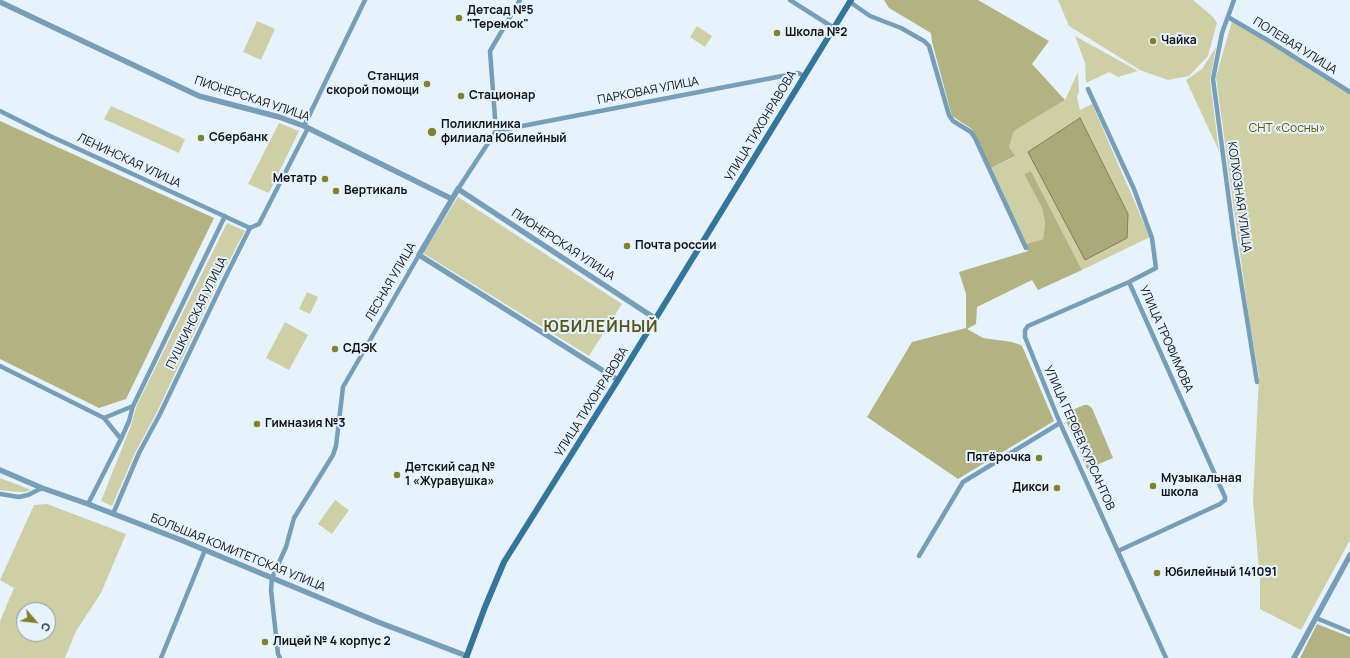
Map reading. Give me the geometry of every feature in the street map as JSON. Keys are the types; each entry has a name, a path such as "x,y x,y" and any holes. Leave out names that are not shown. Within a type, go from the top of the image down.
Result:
{"main road":[{"name":"УЛИЦА ТИХОНРАВОВА","path":"466,657 504,562 618,380 850,1"}],"street":[{"name":"ПУШКИНСКАЯ УЛИЦА","path":"113,514 139,453 160,414 250,228 259,224 365,0"},
{"path":"496,131 490,51 520,0"},
{"path":"790,0 834,28"},
{"name":"КОЛХОЗНАЯ УЛИЦА","path":"1234,0 1222,33 1213,79 1234,238 1257,382"},
{"path":"850,1 870,16 912,34 924,41 929,46 932,52 949,115 953,121 971,132 975,138 1026,248"},
{"name":"ПИОНЕРСКАЯ УЛИЦА","path":"0,2 199,96 279,117 306,127 452,199"},
{"name":"ПОЛЕВАЯ УЛИЦА","path":"1228,17 1350,92"},
{"name":"ПАРКОВАЯ УЛИЦА","path":"496,131 798,73 804,76"},
{"name":"УЛИЦА ТРОФИМОВА","path":"1088,88 1134,189 1152,238 1156,268 1129,282 1225,496 1225,500 1220,504 1118,552"},
{"name":"ЛЕНИНСКАЯ УЛИЦА","path":"0,111 48,135 250,228"},
{"name":"ЛЕСНАЯ УЛИЦА","path":"272,578 286,547 294,518 333,456 336,446 342,387 458,189 496,131"},
{"name":"ПИОНЕРСКАЯ УЛИЦА","path":"458,189 656,318"},
{"name":"ПУШКИНСКАЯ УЛИЦА","path":"88,504 129,421 133,406 225,216"},
{"path":"419,255 618,380"},
{"name":"УЛИЦА ГЕРОЕВ КУРСАНТОВ","path":"1129,282 1028,326 1025,330 1025,340 1060,423 1166,658"},
{"path":"0,366 104,418 121,438"},
{"path":"104,418 133,406"},
{"path":"919,556 963,482 1060,423"},
{"name":"БОЛЬШАЯ КОМИТЕТСКАЯ УЛИЦА","path":"0,470 42,488 88,504 205,550 466,657"},
{"path":"0,494 19,497 28,495 42,488"},
{"path":"161,658 205,550"},
{"path":"1294,658 1350,555"},
{"path":"272,578 272,597 278,654 280,658"},
{"path":"1316,618 1350,632"}],"green space":[{"name":"Чайка","path":"1058,0 1193,0 1213,17 1217,23 1208,56 1189,76 1168,80 1140,70 1069,26"},
{"path":"257,21 275,29 261,60 243,52"},
{"name":"СНТ «Сосны»","path":"1232,21 1288,54 1350,94 1350,540 1301,630 1260,609 1260,581 1253,500 1259,376 1250,325 1216,77"},
{"path":"697,26 712,36 705,47 690,37"},
{"path":"1075,36 1138,71 1118,77 1109,72 1086,83 1085,63"},
{"path":"1216,47 1210,80 1219,151 1186,80 1202,69"},
{"path":"372,71 379,75 374,83 368,80"},
{"path":"1078,72 1079,91 1077,97 1080,110 1092,104 1150,237 1082,270 1031,171 1024,174 1042,208 1045,223 1043,239 1026,244 991,168 1014,157 1009,147 1014,131 1065,100"},
{"path":"111,106 185,139 179,153 104,119"},
{"path":"279,123 299,131 269,193 248,184"},
{"path":"458,197 622,304 589,356 423,253"},
{"path":"227,223 245,231 220,278 157,412 135,453 112,506 101,501 130,428 137,405"},
{"path":"307,292 318,297 310,314 299,309"},
{"path":"285,322 308,335 289,370 266,358"},
{"path":"0,478 31,490 18,492 0,490"},
{"path":"335,500 349,510 332,534 318,524"},
{"path":"47,504 126,534 101,593 76,631 65,658 0,658 0,621 14,588 0,580 34,505"}],"shaded area":[{"path":"884,0 978,0 1049,41 1032,64 1065,100 1014,131 1009,147 1015,156 991,168 972,129 952,116 932,42 931,33 889,8"},
{"path":"1080,118 1128,214 1127,238 1085,260 1028,152"},
{"path":"0,121 214,218 126,399 99,408 0,359"},
{"path":"1031,171 1082,270 1038,290 1032,280 977,307 976,324 967,329 983,338 1012,342 1021,345 1054,421 958,479 867,417 912,342 966,328 966,294 959,272 1028,251 1026,244 1043,239 1045,223 1042,208 1024,174"},
{"path":"1084,405 1088,405 1092,408 1113,458 1087,469 1063,414"},
{"path":"1317,624 1350,637 1350,658 1300,658"}],"place":[{"name":"Детсад №5 \"Теремок\"","path":"459,18"},
{"name":"Школа №2","path":"777,33"},
{"name":"Чайка","path":"1153,41"},
{"name":"Станция скорой помощи","path":"427,84"},
{"name":"Стационар","path":"461,96"},
{"name":"Поликлиника филиала Юбилейный","path":"432,132"},
{"name":"Сбербанк","path":"201,138"},
{"name":"Метатр","path":"325,179"},
{"name":"Вертикаль","path":"336,191"},
{"name":"Почта россии","path":"627,246"},
{"name":"СДЭК","path":"335,349"},
{"name":"Гимназия №3","path":"257,424"},
{"name":"Пятёрочка","path":"1039,458"},
{"name":"Детский сад № 1 «Журавушка»","path":"397,475"},
{"name":"Музыкальная школа","path":"1153,486"},
{"name":"Дикси","path":"1057,488"},
{"name":"Юбилейный 141091","path":"1157,573"},
{"name":"Лицей № 4 корпус 2","path":"265,642"}],"district":[{"name":"ЮБИЛЕЙНЫЙ","path":"601,328"}]}
